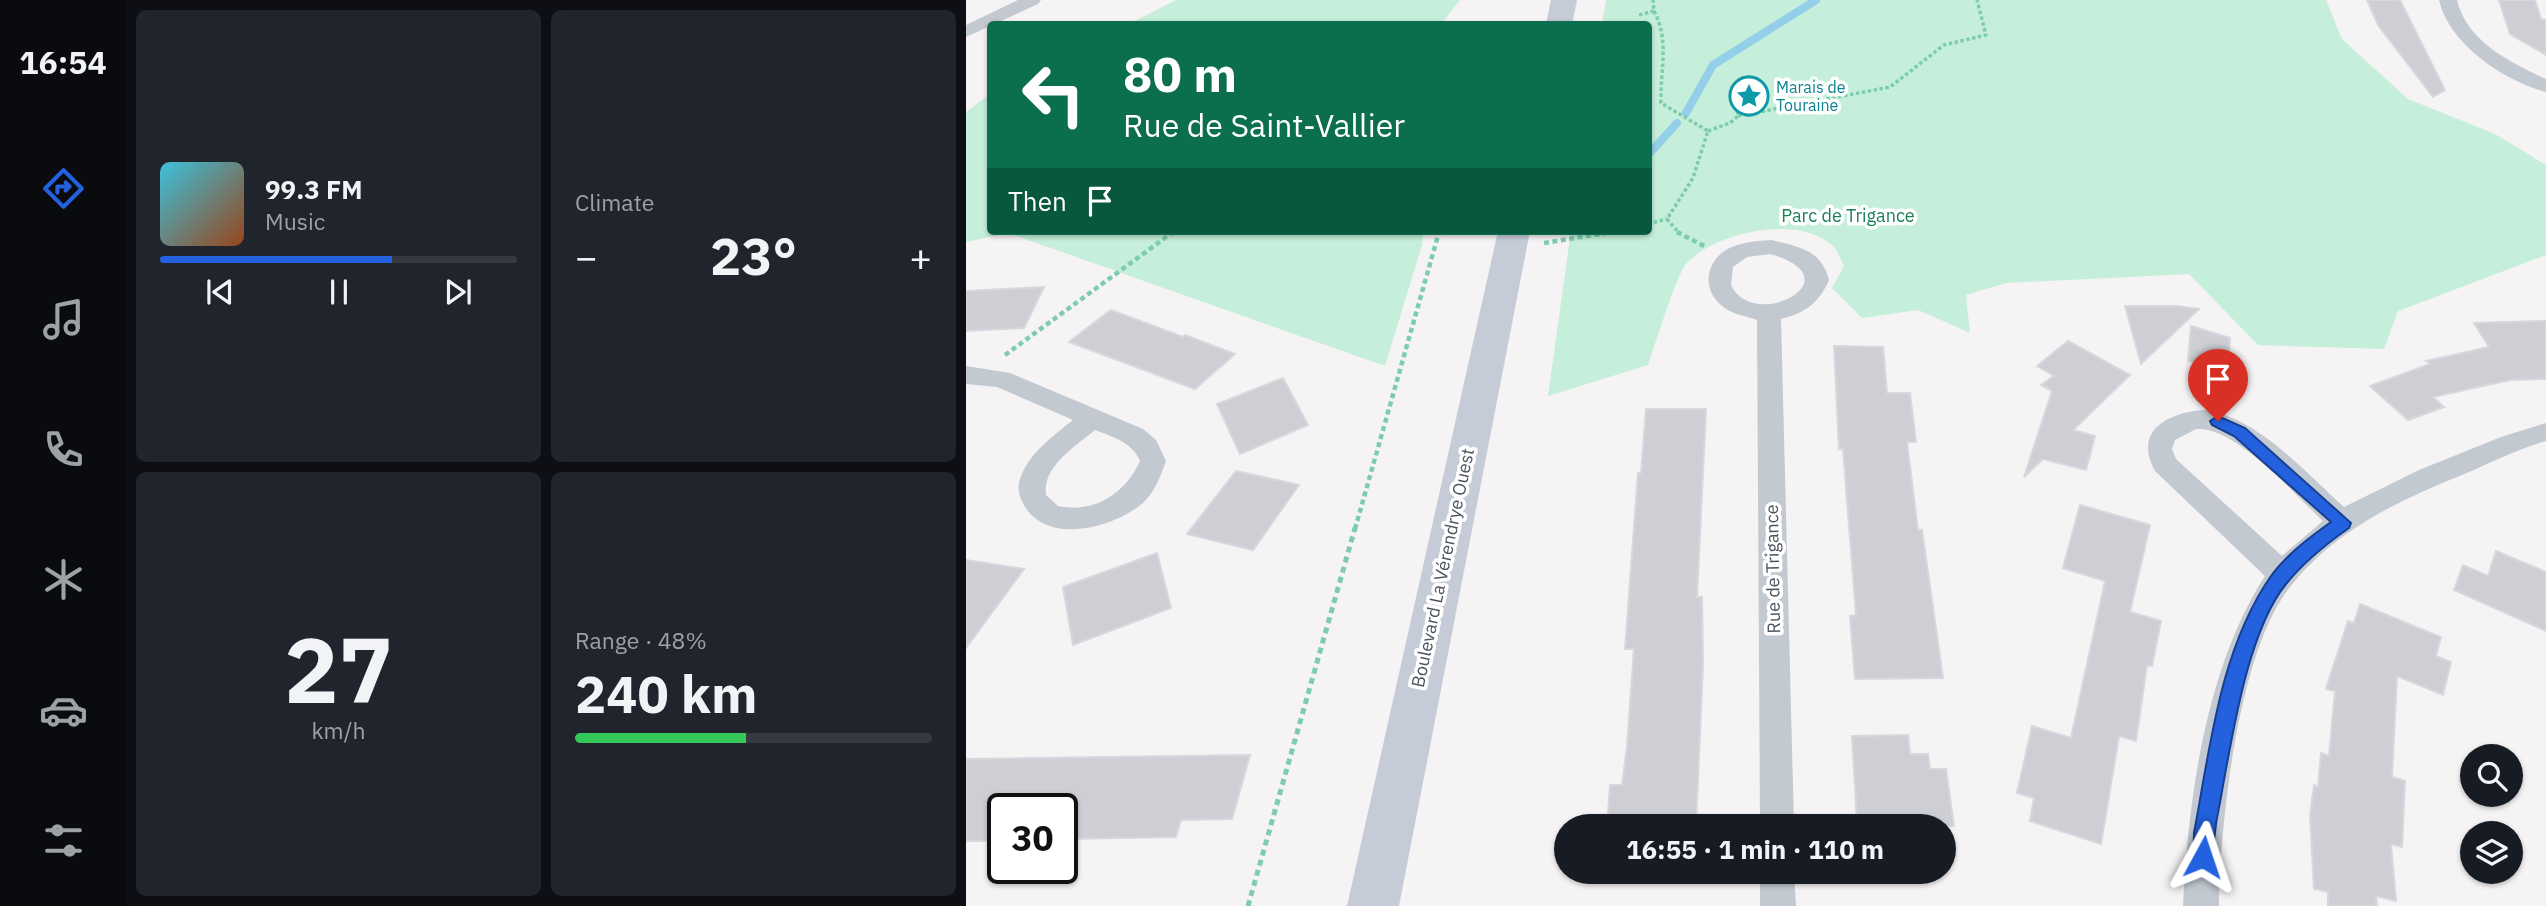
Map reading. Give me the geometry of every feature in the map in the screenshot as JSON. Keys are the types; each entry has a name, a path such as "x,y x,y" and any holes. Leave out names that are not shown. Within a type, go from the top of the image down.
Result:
{"main road":[{"path":"1560,21 1564,0"},
{"name":"Boulevard La Vérendrye Ouest","path":"1373,906 1512,240"}],"street":[{"path":"990,21 1032,0"},
{"path":"2448,0 2451,15 2465,35 2507,67 2546,86"},
{"path":"966,33 987,22"},
{"path":"1771,247 1802,255 1818,274 1818,285 1812,296 1794,307 1769,312 1753,311 1726,298 1719,288 1717,278 1728,259 1747,250 1771,247"},
{"name":"Rue de Trigance","path":"1769,312 1777,814"},
{"path":"972,375 1001,379 1092,418 1134,436 1147,447 1153,461 1146,479 1126,500 1097,515 1076,519 1040,510 1031,488 1035,475 1048,459 1092,418"},
{"path":"2283,575 2164,464 2159,449 2163,435 2179,424 2197,419 2218,421 2239,432 2343,523"},
{"path":"2201,906 2204,833 2235,681 2252,629 2283,575 2316,541 2403,486 2546,432"},
{"path":"1777,884 1778,906"}],"path":[{"path":"1653,0 1654,11 1661,23 1666,42 1661,103 1708,131"},
{"path":"1708,131 1731,122 1738,116 1890,87 1944,44 1986,35 1977,0"},
{"path":"1639,15 1654,11"},
{"path":"1736,97 1738,116"},
{"path":"1652,223 1667,219 1683,199 1702,159 1708,131"},
{"path":"1667,219 1677,232 1728,259"},
{"path":"972,375 1168,235"},
{"path":"1248,906 1438,235"},
{"path":"1512,240 1570,235"}],"green space":[{"path":"1176,0 1460,0 1443,21 1135,21"},
{"name":"Parc de Trigance","path":"1606,0 2326,0 2342,39 2408,99 2495,134 2546,165 2546,255 2398,311 2384,349 2258,345 2189,274 2006,283 1966,295 1970,333 1918,310 1862,318 1832,288 1844,266 1834,247 1819,237 1801,231 1758,231 1717,243 1686,264 1648,365 1548,396 1570,235 1652,235 1652,21 1602,21"},
{"path":"987,96 987,235 999,235 966,242 966,112"},
{"path":"1014,235 1423,235 1385,366"}],"building":[{"path":"2367,0 2400,0 2445,90 2433,97 2378,25"},
{"path":"2499,0 2535,0 2541,19 2546,20 2546,55 2510,34"},
{"path":"1044,287 1024,328 966,331 966,291"},
{"path":"2125,306 2176,306 2199,309 2141,364"},
{"path":"1111,310 1235,354 1195,389 1069,342"},
{"path":"2546,321 2546,379 2510,380 2433,397 2444,407 2408,420 2370,386 2430,364 2426,361 2489,347 2474,323"},
{"path":"2191,326 2230,338 2228,369 2188,361"},
{"path":"2068,341 2130,375 2073,430 2095,436 2086,470 2043,459 2024,477 2052,391 2041,385 2054,376 2037,366"},
{"path":"1834,346 1883,347 1887,393 1910,393 1916,442 1907,442 1918,530 1922,530 1943,678 1855,679 1850,616 1856,615 1843,449 1839,449"},
{"path":"1283,378 1308,425 1240,454 1217,404"},
{"path":"1646,409 1706,409 1697,597 1702,597 1703,664 1697,814 1608,814 1610,785 1622,785 1627,747 1634,649 1625,649 1638,473 1641,473"},
{"path":"1236,471 1299,485 1253,550 1187,534"},
{"path":"2080,505 2150,525 2130,612 2161,621 2152,666 2147,665 2136,741 2119,736 2101,844 2030,821 2034,798 2017,793 2032,726 2071,738 2105,581 2063,568"},
{"path":"2496,551 2546,572 2546,631 2454,590 2463,565 2488,576"},
{"path":"1157,553 1171,608 1073,645 1063,587"},
{"path":"966,560 1024,569 966,648"},
{"path":"2360,604 2441,637 2436,656 2451,662 2443,695 2397,676 2392,777 2405,781 2402,847 2391,844 2396,901 2376,896 2377,906 2328,906 2328,892 2314,889 2310,816 2314,785 2318,787 2321,753 2329,756 2335,691 2326,689 2348,621 2354,623"},
{"path":"1908,735 1910,754 1928,754 1930,769 1946,769 1952,814 1857,814 1852,736"},
{"path":"1250,755 1232,819 1181,820 1176,837 1078,839 1078,793 987,793 987,841 966,841 966,759"}],"waterway":[{"path":"1686,113 1713,65 1816,0"},
{"path":"1652,151 1677,123"}],"place":[{"name":"Marais de Touraine","path":"1749,96"}],"route":[{"path":"2203,857 2204,833 2219,751 2235,681 2252,629 2278,580 2316,541 2343,523 2239,432 2218,421"}]}
